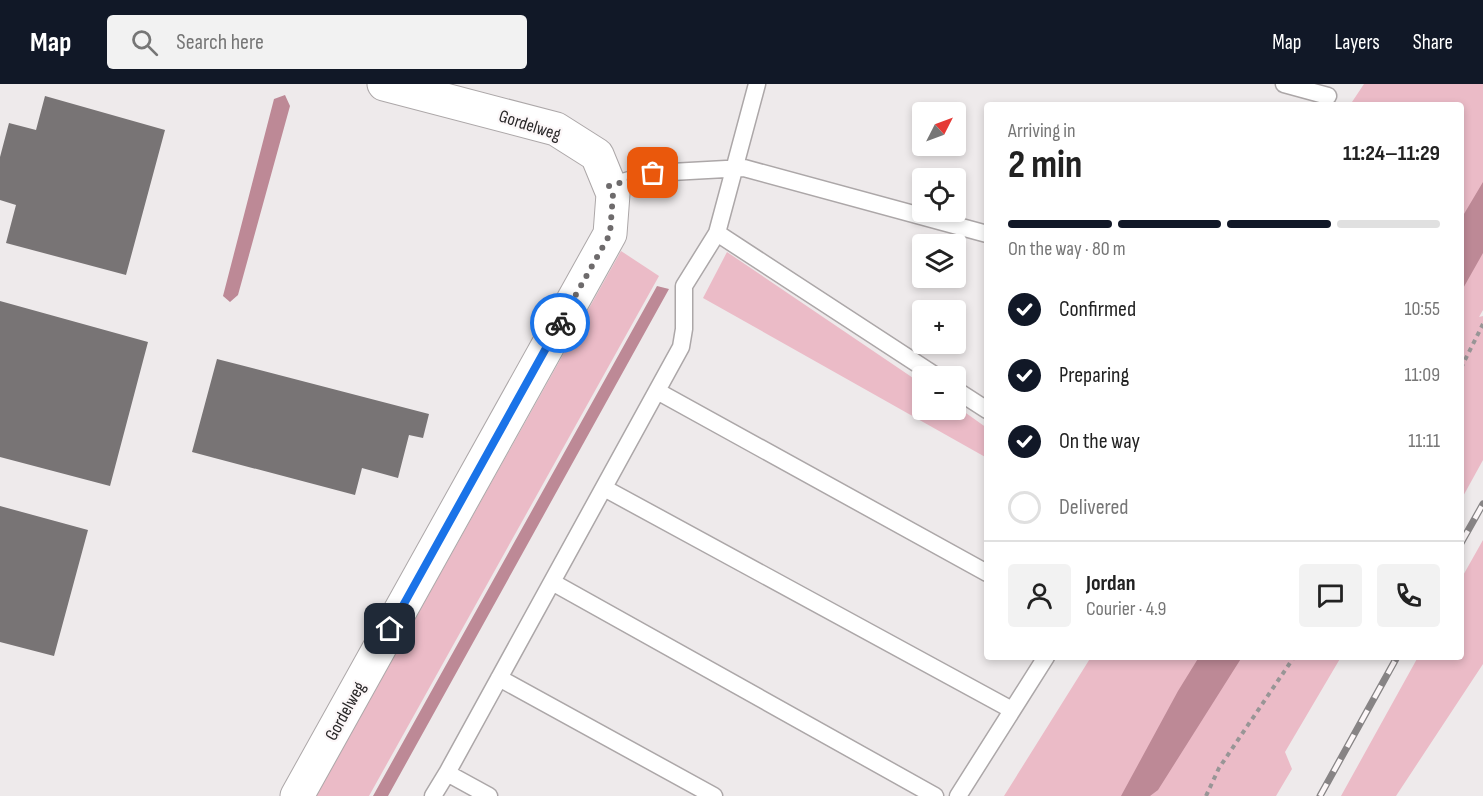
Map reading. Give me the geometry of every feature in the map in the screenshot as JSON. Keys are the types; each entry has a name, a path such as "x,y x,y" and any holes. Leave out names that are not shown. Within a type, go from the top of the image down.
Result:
{"street":[{"name":"Gordelweg","path":"297,796 610,234 613,194 597,155 556,129 423,89 384,84"}],"lane":[{"path":"433,796 681,347 684,328 684,286 717,233 757,84"},
{"path":"1284,84 1328,95"},
{"path":"609,186 653,173 744,168 984,233"},
{"path":"717,233 921,366"},
{"path":"657,391 984,571"},
{"path":"966,396 984,408"},
{"path":"604,488 1012,710"},
{"path":"552,582 935,796"},
{"path":"958,796 1044,660"},
{"path":"499,678 714,796"},
{"path":"447,773 489,796"}],"path":[{"path":"1464,362 1483,324"},
{"path":"1206,796 1218,768 1292,660"}],"shaded area":[{"path":"1364,84 1483,84 1483,310 1479,317 1483,316 1483,460 1464,495 1464,102 1352,102"},
{"path":"285,95 290,106 238,295 230,302 223,296 274,99"},
{"path":"1483,182 1483,253 1464,287 1464,214"},
{"path":"621,251 659,276 369,796 316,796"},
{"path":"727,252 912,377 912,416 703,298"},
{"path":"657,286 669,289 388,796 373,796"},
{"path":"966,413 984,426 984,456 920,420 966,420"},
{"path":"1483,540 1483,664 1396,796 1341,796 1416,660 1464,660 1464,574"},
{"path":"1089,660 1339,660 1285,752 1292,769 1276,796 1004,796"},
{"path":"1197,660 1240,660 1158,790 1150,796 1121,796"}],"building":[{"path":"45,96 165,130 126,275 6,243 16,205 0,200 0,157 9,123 36,130"},
{"path":"0,301 148,342 110,486 0,457"},
{"path":"217,359 429,414 423,438 409,435 398,478 362,468 355,495 192,452"},
{"path":"0,506 88,530 54,656 0,642"}],"railway":[{"path":"1464,538 1483,504"},
{"path":"1320,796 1395,660"}],"way so far":[{"path":"560,323 610,234 613,194 609,186 653,173"}],"route":[{"path":"390,629 560,323"}]}
